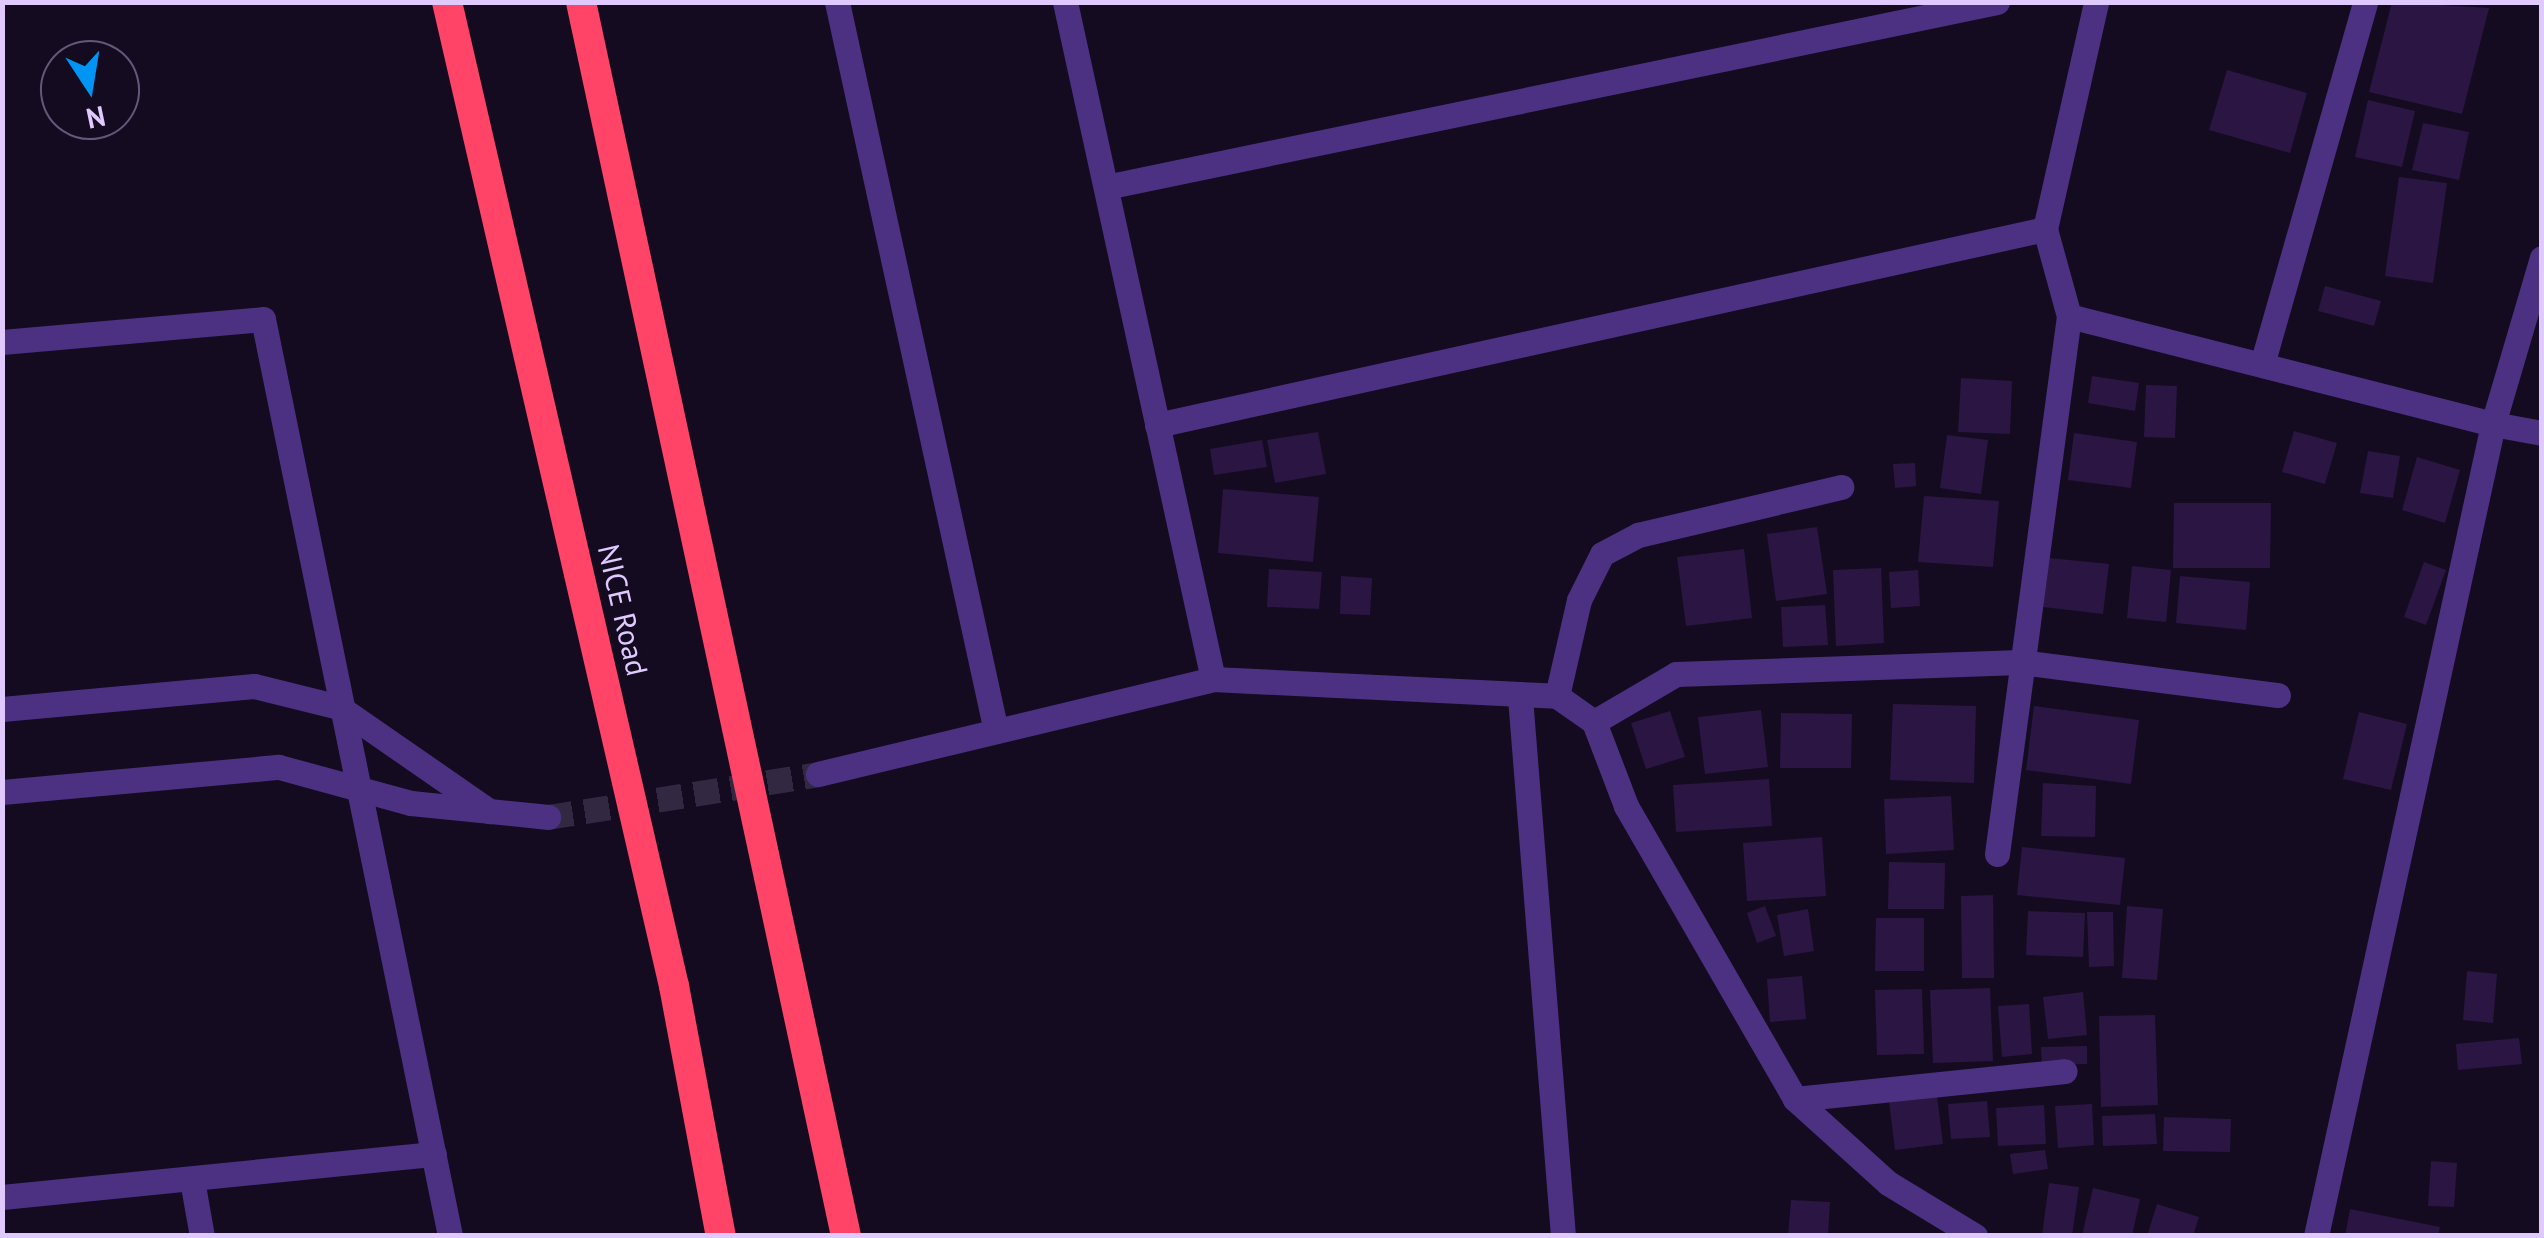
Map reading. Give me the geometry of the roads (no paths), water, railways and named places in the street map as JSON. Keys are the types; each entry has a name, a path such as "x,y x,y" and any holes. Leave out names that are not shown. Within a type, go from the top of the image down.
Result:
{"highway":[{"name":"NICE Road","path":"447,2 674,986 721,1236"},
{"path":"580,2 846,1236"}],"street":[{"path":"837,2 996,731"},
{"path":"1065,2 1214,679"},
{"path":"1106,187 1998,2"},
{"path":"1997,854 2069,316 2044,229 2096,2"},
{"path":"2263,361 2364,2"},
{"path":"1157,425 2044,229"},
{"path":"2316,1236 2494,424 2542,258"},
{"path":"2069,316 2542,433"},
{"path":"2,342 263,319 339,707 362,787 450,1236"},
{"path":"1557,696 1579,600 1602,554 1638,535 1841,487"},
{"path":"1594,722 1676,674 2020,662 2278,696"},
{"path":"818,774 1214,679 1557,696 1594,722 1626,806 1795,1099 1888,1183 1975,1236"},
{"path":"2,709 254,686 339,707 493,814"},
{"path":"1520,697 1563,1236"},
{"path":"2,792 279,766 410,802 548,817"},
{"path":"1795,1099 2065,1071"},
{"path":"2,1197 434,1154"},
{"path":"192,1180 202,1236"}],"tunnel":[{"path":"548,817 818,774"}]}
